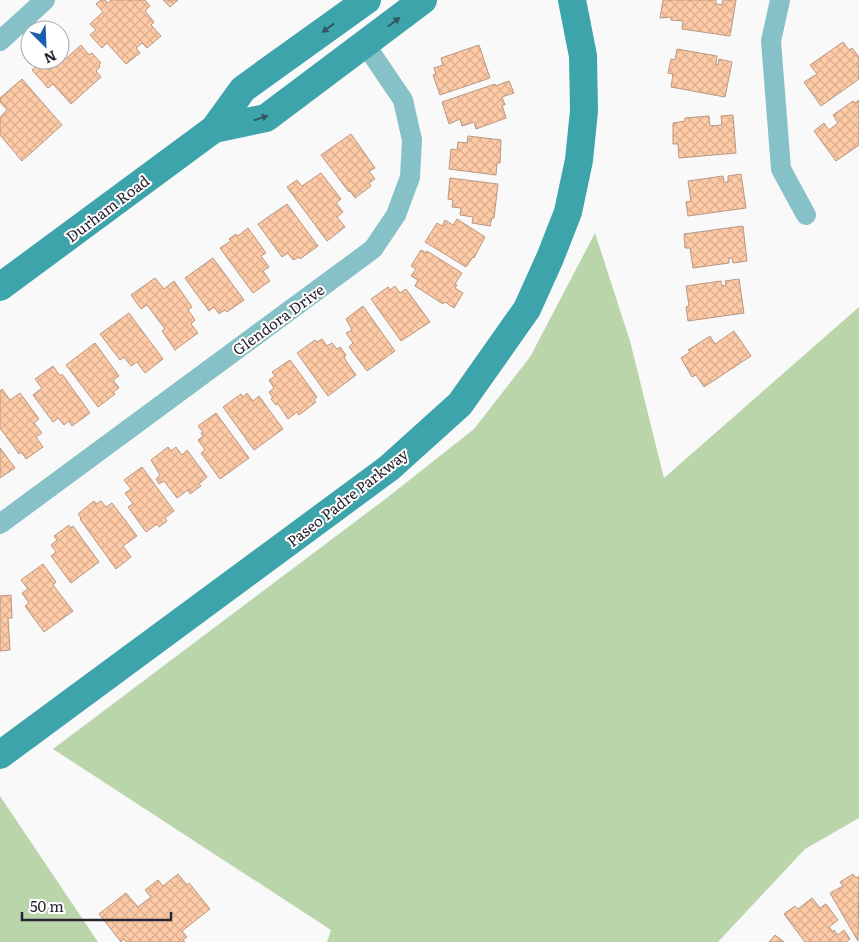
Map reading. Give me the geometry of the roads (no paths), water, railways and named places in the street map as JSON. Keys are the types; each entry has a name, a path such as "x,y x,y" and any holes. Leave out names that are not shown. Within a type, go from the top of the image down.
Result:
{"main road":[{"name":"Durham Road","path":"0,287 214,129 243,89 367,0"},
{"name":"Durham Road","path":"214,129 266,118 423,0"},
{"name":"Paseo Padre Parkway","path":"0,755 389,468 460,404 527,309 568,212 579,160 584,110 583,56 572,0"}],"street":[{"path":"0,41 45,0"},
{"path":"780,0 770,41 781,169 806,215"},
{"name":"Glendora Drive","path":"0,524 373,249 396,215 410,177 412,140 403,100 365,44"}]}
